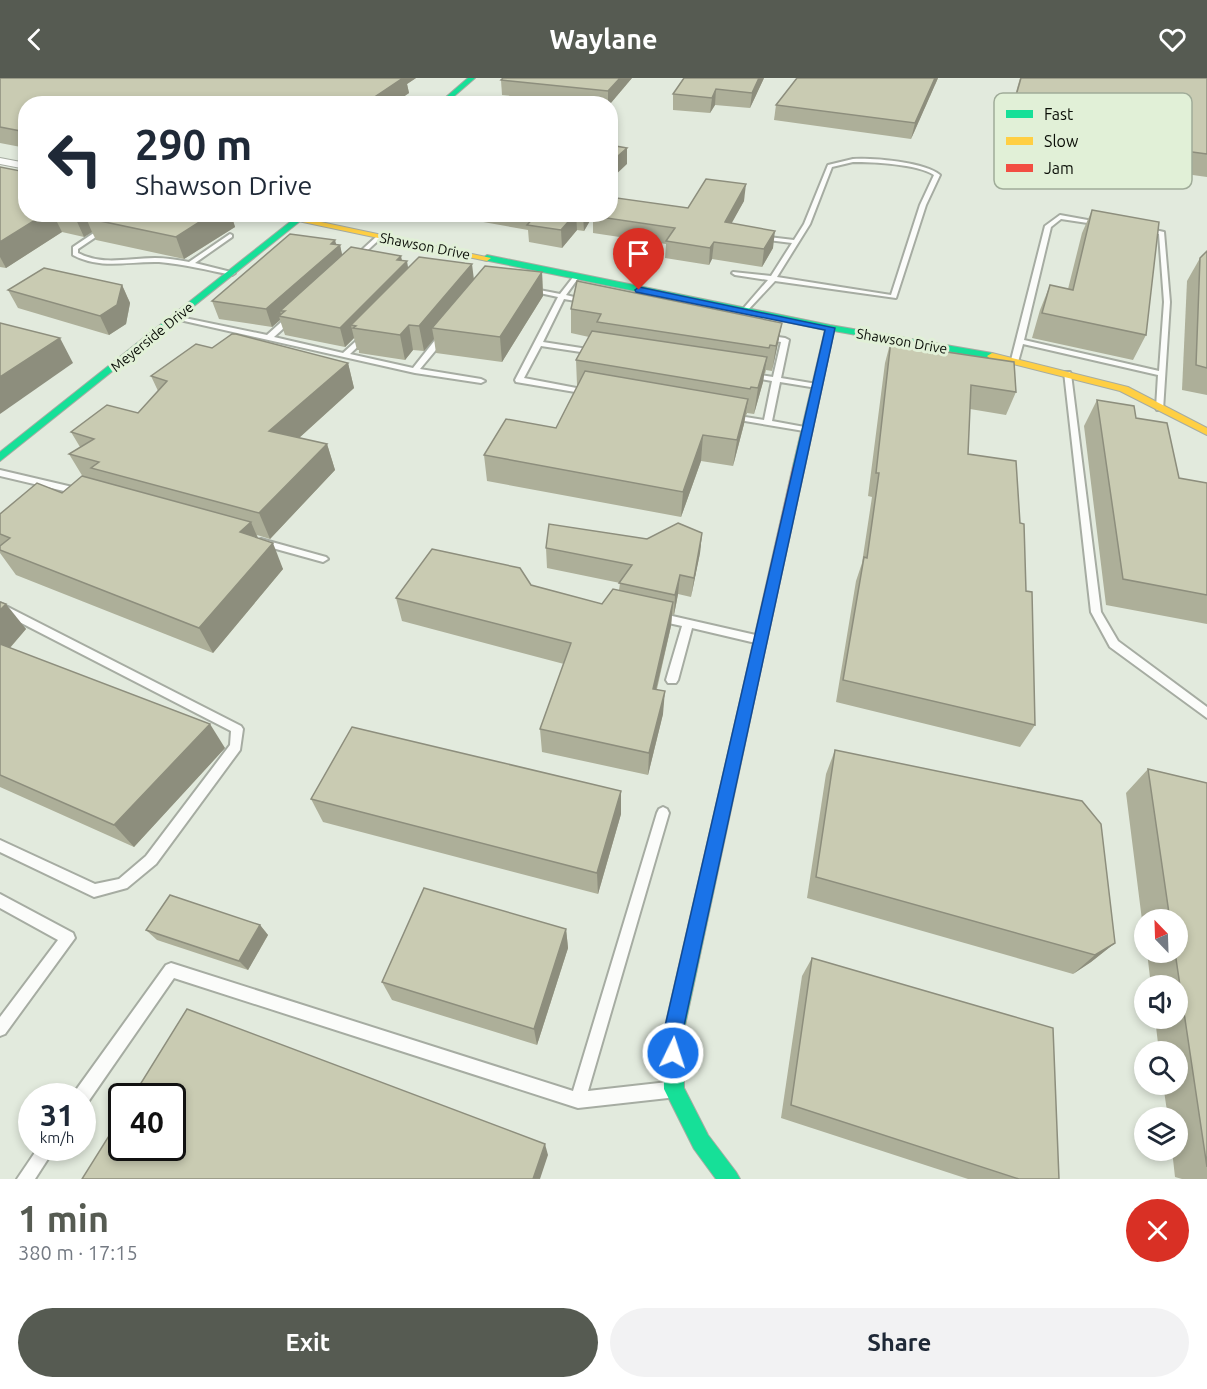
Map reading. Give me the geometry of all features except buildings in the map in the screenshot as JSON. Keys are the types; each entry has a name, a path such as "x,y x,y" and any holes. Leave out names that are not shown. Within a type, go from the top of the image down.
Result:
{"street":[{"path":"451,96 472,78"},
{"path":"0,161 18,164"},
{"name":"Meyerside Drive","path":"0,459 295,222"},
{"name":"Shawson Drive","path":"320,222 500,265 576,277 830,328 1015,360 1124,389 1207,432"},
{"path":"729,1179 701,1142 674,1089 673,1035 830,328"}],"lane":[{"path":"735,273 774,279 894,297 923,205 937,176 928,170 862,159 842,161 830,166 807,224 774,279 744,311"},
{"path":"1015,360 1048,226 1060,217 1106,224"},
{"path":"116,222 75,248 75,254 82,259 116,263 165,260 232,273"},
{"path":"1140,229 1162,233 1167,302 1160,408"},
{"path":"189,265 230,236"},
{"path":"757,236 796,242"},
{"path":"350,263 379,237"},
{"path":"348,254 370,258"},
{"path":"576,277 562,296 519,380 602,394"},
{"path":"519,288 597,303"},
{"path":"269,338 302,308"},
{"path":"175,318 415,371 481,381"},
{"path":"415,371 450,327"},
{"path":"345,355 369,330"},
{"path":"761,336 785,340 767,423"},
{"path":"1020,341 1162,374"},
{"path":"539,343 607,354"},
{"path":"744,374 817,386"},
{"path":"1067,374 1096,612 1114,644 1207,713"},
{"path":"720,415 807,430"},
{"path":"0,473 92,495"},
{"path":"254,540 323,559"},
{"path":"0,607 237,729 236,746 151,860 122,884 94,891 0,846"},
{"path":"643,613 761,640"},
{"path":"672,680 688,623"},
{"path":"578,1100 663,813"},
{"path":"0,901 68,938 0,1029"},
{"path":"91,1083 171,970 578,1100 674,1089"},
{"path":"25,1179 38,1161"}],"traffic: fast":[{"path":"451,96 472,78"},
{"path":"0,458 295,222"},
{"path":"487,258 830,328 992,356"},
{"path":"799,466 830,328"},
{"path":"729,1179 701,1142 674,1089 673,1035 749,692"}],"traffic: slow":[{"path":"309,222 487,258"},
{"path":"992,356 1124,389 1207,432"}],"traffic: jam":[{"path":"749,692 799,466"}],"route":[{"path":"639,290 830,328 673,1035 673,1053"}]}
